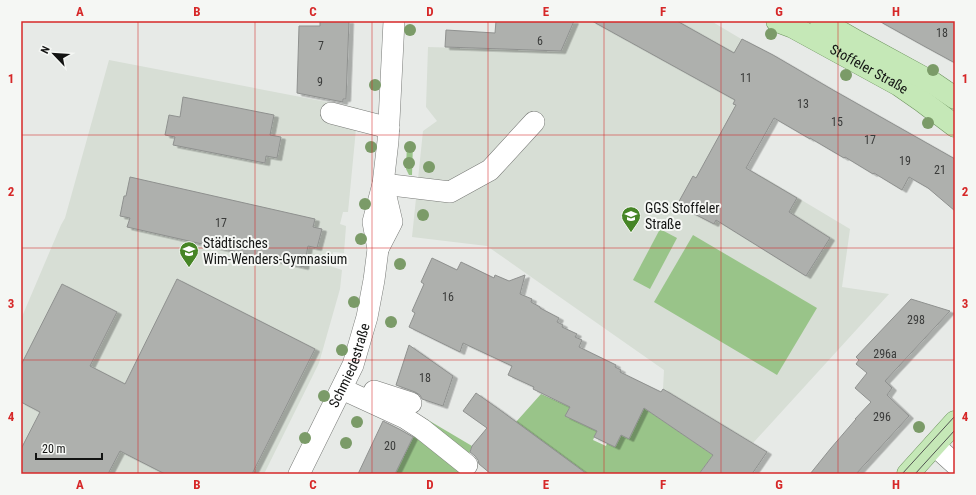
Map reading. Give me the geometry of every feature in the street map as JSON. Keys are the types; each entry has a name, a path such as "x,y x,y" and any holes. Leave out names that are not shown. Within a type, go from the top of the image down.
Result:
{"main road":[{"name":"Stoffeler Straße","path":"776,21 793,27 899,85 922,100 955,126"},
{"name":"Stoffeler Straße","path":"821,21 933,83 955,98"},
{"path":"909,474 946,438"}],"street":[{"name":"Schmiedestraße","path":"300,474 344,383 359,346 367,318 378,249 392,222 383,184 389,128 394,21"},
{"path":"331,113 389,128"},
{"path":"383,184 450,192 490,170 534,122"},
{"path":"344,383 411,403"},
{"path":"344,383 422,429 467,465"},
{"path":"946,438 955,464"}],"shaded area":[{"name":"GGS Stoffeler Straße","path":"574,21 711,21 748,43 738,181 763,177 850,229 842,287 889,294 753,443 663,389 664,370 487,246 412,237 423,131 437,121 426,107 428,47 561,51"},
{"name":"Städtisches Wim-Wenders-Gymnasium","path":"109,60 358,108 348,212 343,212 340,224 346,226 344,253 333,252 330,266 342,270 340,289 319,363 264,474 21,474 21,319 65,218"}],"green space":[{"path":"407,143 413,143 412,175 409,175 406,169"},
{"path":"660,229 677,238 650,289 633,280"},
{"path":"693,235 817,308 777,375 654,302"},
{"path":"644,388 650,412 713,455 699,474 587,474 516,422 541,394 570,407 566,416 597,431 593,440 606,446 607,443 615,447"},
{"path":"423,417 472,446 462,474 395,474"}],"building":[{"path":"320,21 349,21 346,99 343,99 343,102 297,93 299,26 320,26"},
{"path":"496,21 574,21 561,51 445,47 446,30 495,33"},
{"path":"592,21 677,21 734,53 742,39 773,55 955,159 955,211 928,188 909,177 902,190 774,118 746,168 797,198 789,212 830,238 806,276 716,220 714,224 677,205 693,176 696,178 736,105 733,104 735,100"},
{"path":"879,21 955,21 955,63 922,45"},
{"path":"183,97 274,115 270,135 281,137 277,158 266,156 265,163 173,145 175,137 165,135 169,115 180,117"},
{"path":"130,177 315,219 313,227 322,229 317,248 308,246 304,267 127,227 130,218 120,216"},
{"path":"432,258 457,270 461,262 494,278 495,275 509,281 525,275 520,294 532,299 531,302 559,318 557,322 563,325 562,327 577,334 575,337 582,340 579,347 616,365 615,367 621,370 620,372 661,392 663,389 767,452 752,474 699,474 713,455 644,408 629,439 621,435 615,447 594,437 597,431 565,416 570,407 533,389 534,387 508,375 512,366 463,343 460,352 409,327 415,313 412,311 424,284 421,282"},
{"path":"177,279 315,349 252,474 165,474 120,451 108,474 21,474 21,449 40,412 21,402 21,365 62,284 117,312 90,366 125,384"},
{"path":"911,299 950,311 885,381 892,388 887,395 909,416 856,474 810,474 855,419 871,402 855,388 867,373 856,364 859,360 856,357"},
{"path":"409,345 453,376 443,406 422,399 420,395 415,392 396,385"},
{"path":"476,393 587,474 491,474 479,464 475,456 470,452 472,446 487,428 463,411"},
{"path":"383,421 413,437 395,474 358,474"}],"tram line":[{"path":"902,474 955,416"},
{"path":"915,474 955,430"}],"place":[{"name":"GGS Stoffeler Straße","path":"631,233"},
{"name":"Städtisches Wim-Wenders-Gymnasium","path":"189,268"}]}
